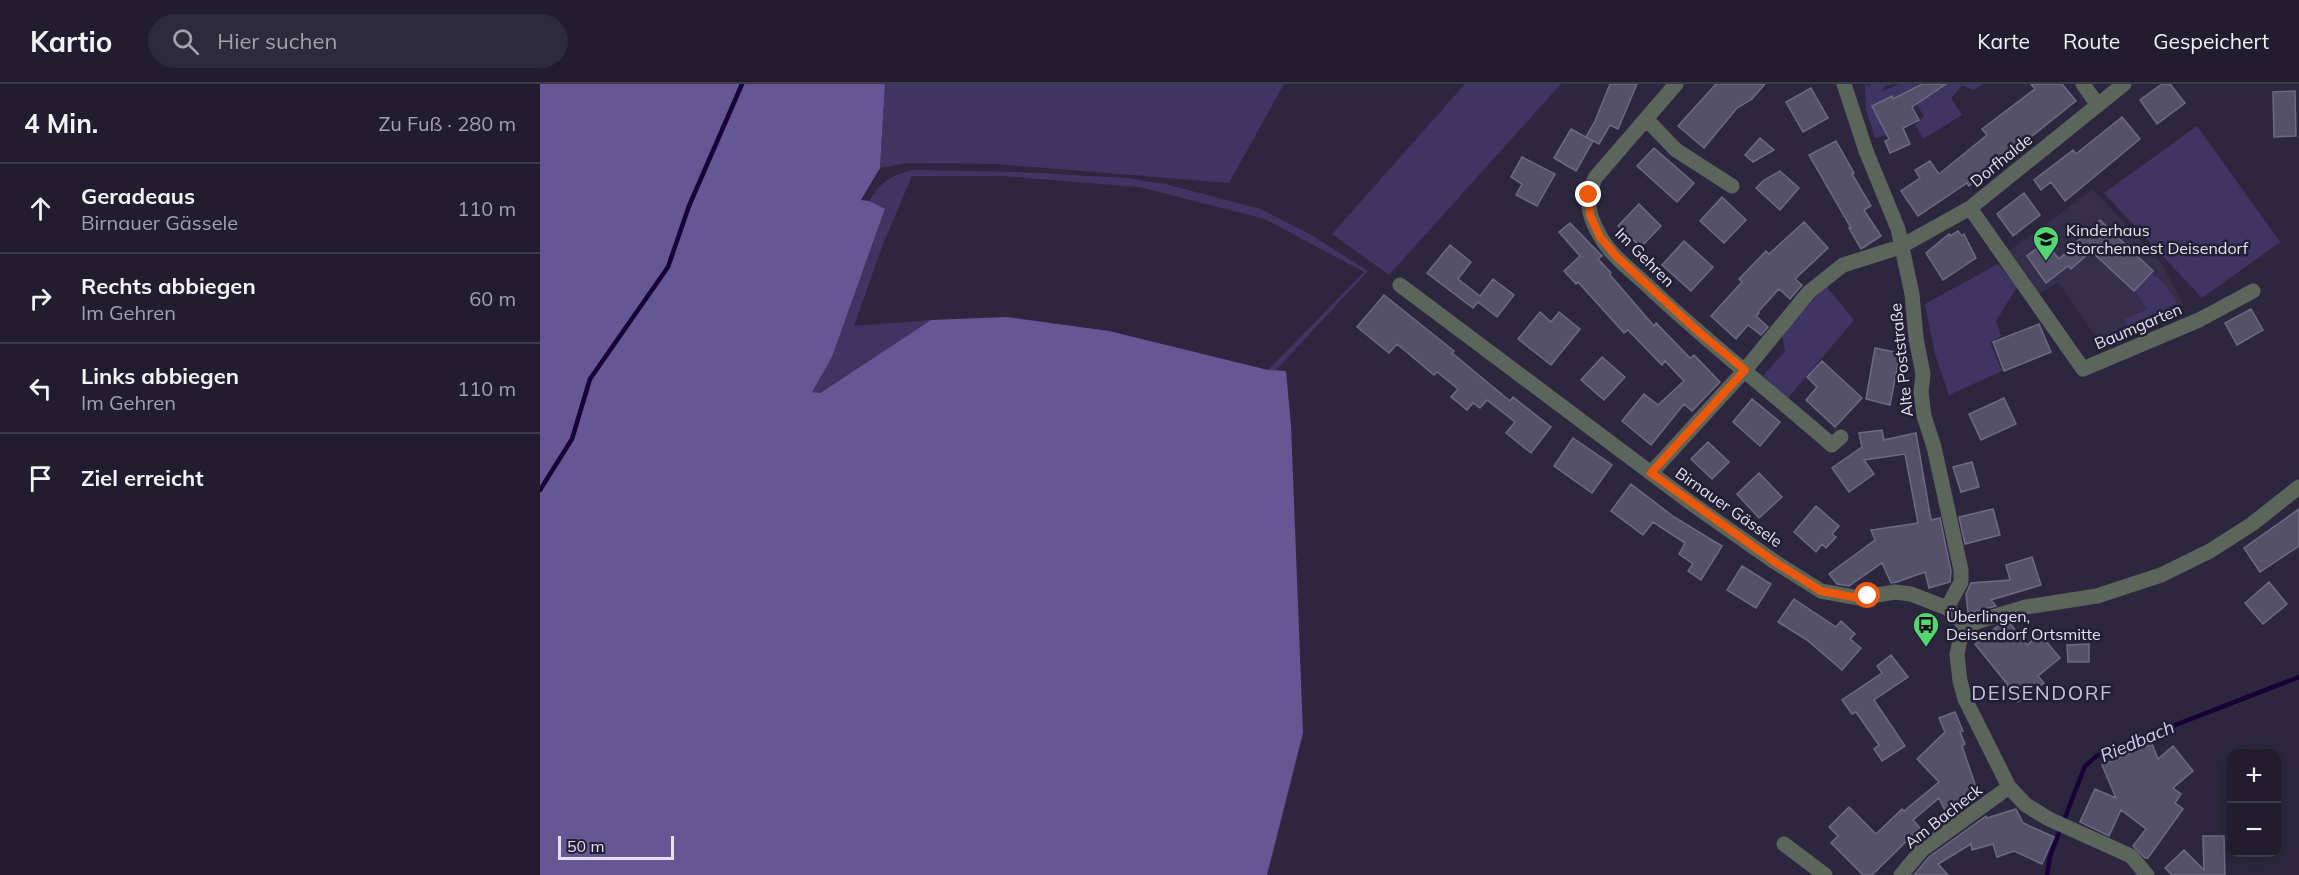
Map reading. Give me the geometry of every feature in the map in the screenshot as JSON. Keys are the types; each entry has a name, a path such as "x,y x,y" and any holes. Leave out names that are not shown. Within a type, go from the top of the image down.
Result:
{"street":[{"name":"Im Gehren","path":"1676,84 1595,178 1589,195 1590,215 1600,237 1617,257 1700,333 1832,445 1841,437"},
{"name":"Alte Poststraße","path":"1844,84 1866,151 1898,230 1912,294 1916,338 1923,374 1921,392 1924,416 1934,447 1961,570 1961,582 1947,608"},
{"path":"2083,84 2097,104"},
{"name":"Dorfhalde","path":"1900,247 1970,208 2124,84"},
{"path":"1647,120 1676,150 1732,186"},
{"name":"Baumgarten","path":"1970,208 2083,369 2199,320 2253,291"},
{"path":"1651,473 1745,370 1809,291 1843,265 1900,247"},
{"name":"Birnauer Gässele","path":"1400,285 1651,473 1775,562 1821,591 1859,598 1895,592 1911,594 1947,608"},
{"path":"2147,875 2131,856 2049,819 2026,805 2009,787 1965,699 1957,654 1960,640 1967,627 1979,621 2026,607 2097,596 2161,575 2210,551 2252,524 2299,487"},
{"path":"1947,608 1967,627"},
{"name":"Am Bacheck","path":"1901,875 1922,850 2009,787"},
{"path":"1784,844 1826,875"}],"shaded area":[{"path":"540,84 885,84 880,168 861,200 869,201 885,209 832,357 812,392 820,393 931,320 1007,317 1109,331 1268,370 1286,371 1291,425 1303,733 1267,875 540,875"},
{"path":"885,84 1284,84 1229,183 998,164 908,163 880,168"},
{"path":"1465,84 1561,84 1389,275 1332,234"},
{"path":"1865,84 1869,86 1871,84 1892,84 1885,86 1882,91 1900,84 1916,84 1926,97 1941,87 1939,84 1983,84 1974,90 1962,86 1951,98 1962,115 1923,139 1915,124 1924,116 1913,99 1896,132 1875,138 1866,110"},
{"path":"2197,126 2280,242 2202,298 2104,193"},
{"path":"912,170 1019,172 1127,178 1165,184 1261,209 1313,236 1368,271 1276,370 1268,370 1364,272 1265,219 1139,187 1003,176 912,176 883,244 854,326 931,320 819,393 811,392 832,357 885,210 869,201 887,180"},
{"path":"2093,189 2162,264 2183,304 2103,347 2058,282 2039,294 2009,251"},
{"path":"1998,264 2017,287 1996,321 2001,336 1990,342 2002,371 1949,395 1935,354 1925,304"},
{"path":"2152,274 2164,283 2177,303 2127,327 2125,319 2147,309 2135,291"},
{"path":"1826,286 1854,320 1788,398 1763,376 1785,351 1782,334"}],"building":[{"path":"1610,84 1637,84 1618,129 1610,125 1599,144 1586,137"},
{"path":"1716,84 1765,84 1752,99 1737,108 1704,148 1678,126"},
{"path":"1922,84 1946,84 1912,107 1919,120 1903,128 1910,144 1890,153 1885,141 1889,139 1872,106 1892,96 1893,99"},
{"path":"2031,84 2062,84 2076,101 1969,186 1967,183 1918,216 1901,191 1920,178 1915,170 1930,161 1939,174 1987,135 1982,129 2035,89"},
{"path":"2162,84 2170,84 2185,103 2157,124 2140,100"},
{"path":"1811,88 1828,118 1803,132 1786,102"},
{"path":"2295,91 2296,136 2274,137 2273,92"},
{"path":"2122,117 2140,139 2065,201 2051,182 2041,190 2034,180 2073,150 2076,154"},
{"path":"1571,129 1593,141 1576,171 1554,158"},
{"path":"1760,138 1774,150 1753,162 1745,155"},
{"path":"1836,141 1871,206 1864,210 1881,236 1861,249 1809,155"},
{"path":"1654,148 1694,183 1677,202 1637,166"},
{"path":"1522,157 1555,174 1537,206 1516,195 1522,184 1511,177"},
{"path":"1780,171 1799,188 1780,210 1756,188 1764,180"},
{"path":"2024,193 2040,215 2013,236 1997,214"},
{"path":"1722,197 1746,220 1724,243 1700,221"},
{"path":"1639,204 1661,226 1641,247 1618,226"},
{"path":"2100,220 2153,271 2134,291 2091,251 2071,269 2068,266 2046,283 2027,256 2045,242 2059,259"},
{"path":"1804,222 1828,248 1795,279 1802,285 1790,299 1779,289 1758,312 1756,316 1768,327 1761,335 1748,325 1736,339 1711,316 1742,282 1739,279 1766,251 1769,254"},
{"path":"1570,223 1602,256 1598,259 1654,326 1656,323 1690,358 1694,355 1720,382 1692,411 1684,404 1651,445 1622,421 1644,394 1658,405 1684,381 1665,361 1662,365 1628,330 1624,333 1578,282 1576,284 1564,271 1580,256 1559,232"},
{"path":"1958,231 1962,236 1964,234 1976,258 1943,280 1926,253 1949,234 1950,236"},
{"path":"1684,241 1713,267 1691,291 1662,265"},
{"path":"1450,245 1471,262 1458,279 1480,296 1493,279 1514,295 1497,317 1478,302 1473,308 1427,273"},
{"path":"1384,295 1454,351 1452,353 1510,401 1513,397 1551,427 1531,453 1506,433 1515,422 1487,400 1480,408 1473,403 1467,410 1451,397 1458,389 1437,372 1434,375 1397,344 1389,353 1357,327"},
{"path":"2251,309 2263,330 2237,345 2225,323"},
{"path":"1540,312 1551,322 1559,312 1580,329 1551,365 1518,339"},
{"path":"2039,324 2051,352 2004,371 1993,342"},
{"path":"1875,348 1900,353 1890,405 1866,399"},
{"path":"1602,357 1625,377 1604,400 1581,380"},
{"path":"1822,361 1862,398 1835,427 1806,400 1817,387 1807,377"},
{"path":"2004,398 2016,424 1981,440 1969,414"},
{"path":"1752,399 1780,422 1760,446 1733,422"},
{"path":"1882,430 1884,440 1916,433 1931,520 1940,518 1951,571 1950,582 1929,588 1925,572 1891,583 1882,563 1849,586 1837,584 1829,574 1875,540 1871,530 1918,523 1905,454 1864,460 1874,474 1849,492 1832,468 1862,447 1859,433"},
{"path":"1573,438 1612,465 1592,493 1554,466"},
{"path":"1708,442 1729,462 1712,479 1691,459"},
{"path":"1972,462 1979,487 1961,492 1953,467"},
{"path":"1759,473 1782,497 1759,518 1737,494"},
{"path":"1631,484 1674,517 1722,546 1701,580 1688,571 1693,564 1679,554 1685,543 1653,522 1643,535 1611,511"},
{"path":"1816,506 1839,526 1832,534 1836,537 1826,548 1822,544 1816,552 1794,532"},
{"path":"1993,509 2000,535 1965,544 1959,517"},
{"path":"2299,509 2299,546 2260,572 2244,548"},
{"path":"2032,557 2041,585 1991,600 1996,606 1968,613 1966,594 1971,583 2010,580 2006,565"},
{"path":"1742,566 1771,584 1756,608 1727,590"},
{"path":"2269,582 2287,604 2263,624 2245,603"},
{"path":"1794,599 1836,627 1841,621 1855,634 1850,639 1861,648 1842,670 1807,640 1778,622"},
{"path":"2009,622 2027,645 2040,634 2060,658 2038,676 2044,683 2018,702 2006,687 2008,685 1975,644 1998,626"},
{"path":"2089,644 2089,662 2068,662 2067,645"},
{"path":"1891,655 1908,677 1874,700 1905,746 1882,761 1874,749 1879,745 1856,712 1852,714 1842,700 1882,673 1877,666"},
{"path":"1955,712 1963,731 1960,732 1965,744 1962,746 1979,796 1958,812 1947,815 1939,798 1913,820 1920,828 1872,875 1863,875 1831,843 1838,836 1829,827 1849,807 1876,834 1902,809 1904,811 1939,782 1917,759 1945,732 1939,718"},
{"path":"2152,744 2158,759 2173,746 2193,771 2173,788 2181,794 2175,803 2183,809 2148,858 2145,858 2133,846 2146,829 2121,810 2109,836 2080,822 2095,789 2116,798 2102,765"},
{"path":"2016,809 2023,823 2054,837 2042,864 2014,851 1997,857 1993,844 1972,850 1971,844 1938,864 1948,875 1914,875 1929,857 1986,816 1987,818"},
{"path":"2203,836 2224,836 2225,875 2172,875 2165,868 2184,850 2204,870"}],"waterway":[{"path":"540,490 572,439 590,379 668,267 689,206 742,84"},
{"name":"Riedbach","path":"2047,875 2050,856 2085,766 2098,755 2299,677"}],"place":[{"name":"Kinderhaus Storchennest Deisendorf","path":"2046,262"},
{"name":"Überlingen, Deisendorf Ortsmitte","path":"1926,648"}],"district":[{"name":"DEISENDORF","path":"2042,692"}],"route":[{"path":"1589,195 1590,215 1600,237 1617,257 1700,333 1745,370 1651,473 1775,562 1821,591 1859,598 1868,596"}]}
